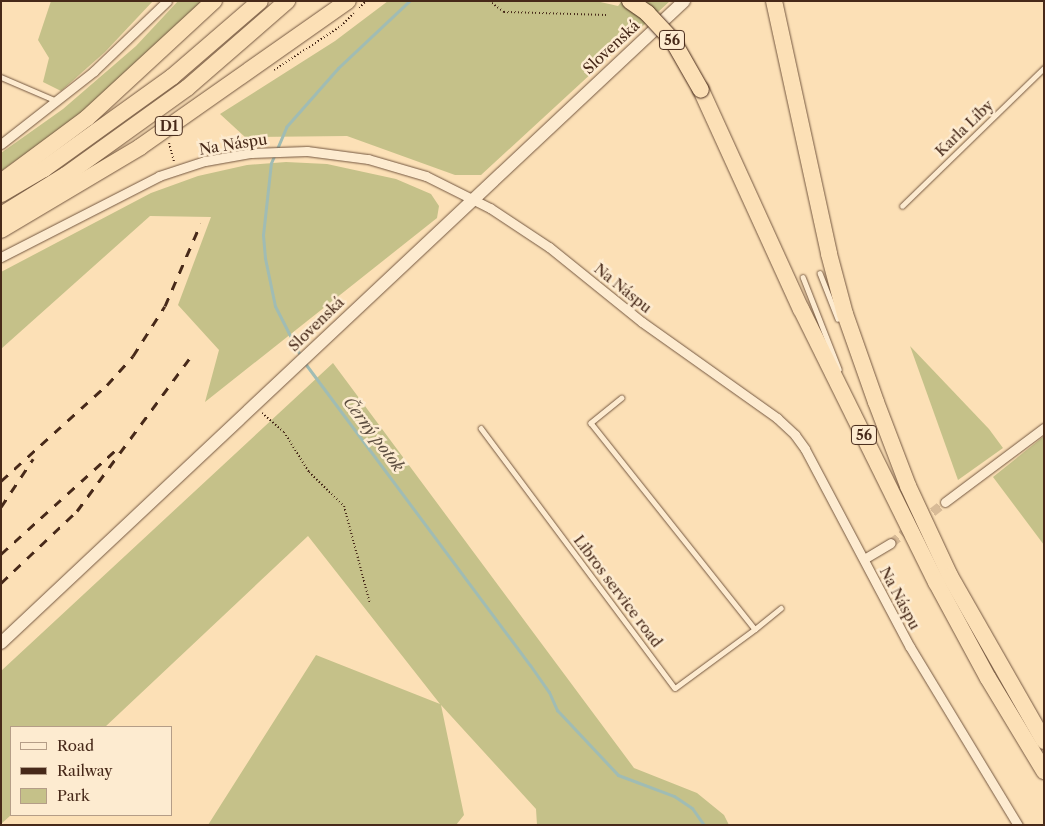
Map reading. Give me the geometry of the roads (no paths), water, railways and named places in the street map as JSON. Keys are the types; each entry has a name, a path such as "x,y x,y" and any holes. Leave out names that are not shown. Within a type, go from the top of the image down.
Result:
{"highway":[{"path":"1,182 87,118 214,1"},
{"name":"D1","path":"1,194 44,169 172,78 260,1"},
{"name":"D1","path":"1,215 66,175 187,88 287,1"},
{"name":"D1","path":"1,230 140,147 348,1"},
{"name":"56","path":"630,1 647,13 673,41 701,90 801,309 960,629 1044,772"},
{"name":"56","path":"774,1 836,283 898,461 954,584 1044,741"}],"street":[{"path":"1,144 58,102 130,40 166,1"},
{"path":"665,19 684,1"},
{"name":"Slovenská","path":"1,644 654,30"},
{"name":"Na Náspu","path":"1,257 121,193 177,169 251,153 307,151 388,163 426,176 473,199 549,247 642,322 784,424 805,449 942,704 1018,825"},
{"path":"946,502 1044,428"},
{"path":"864,559 891,542"}],"lane":[{"name":"Karla Líby","path":"902,206 1043,69"},
{"path":"1,77 58,102"},
{"path":"820,273 840,324"},
{"path":"804,277 880,467"},
{"path":"847,341 898,461"},
{"path":"622,398 590,423 754,629 782,608"},
{"name":"Libros service road","path":"481,428 675,688 754,629"}],"waterway":[{"name":"Černý potok","path":"301,357 275,306 265,258 263,235 271,163 286,127 338,68 409,1"},
{"name":"Černý potok","path":"304,362 530,665 549,692 557,710 618,775 674,796 692,808 704,825"}],"tunnel":[{"path":"922,520 945,502"},
{"path":"891,543 911,527"}],"railway":[{"path":"1,481 107,385 133,356 165,306 201,223"},
{"path":"1,583 77,511 189,359"},
{"path":"1,554 118,448"},
{"path":"1,507 33,459"}]}
